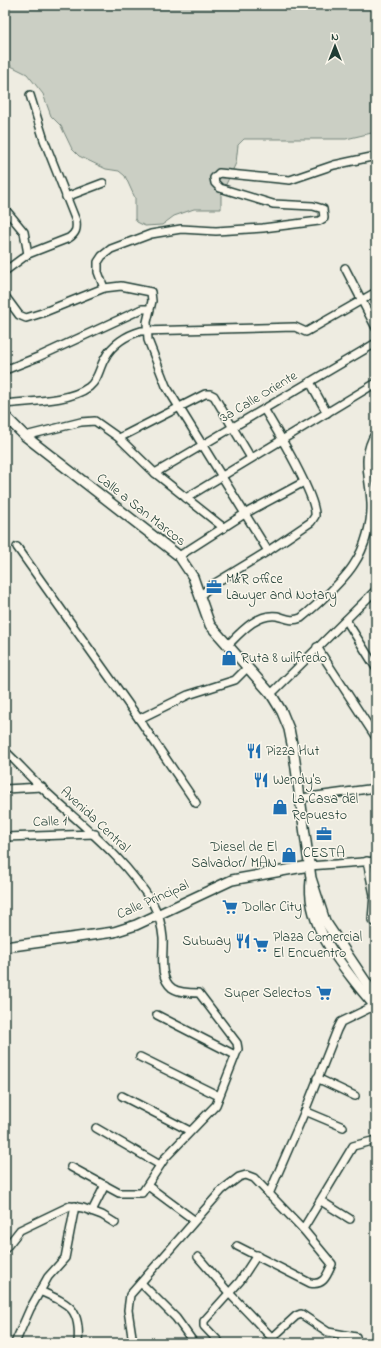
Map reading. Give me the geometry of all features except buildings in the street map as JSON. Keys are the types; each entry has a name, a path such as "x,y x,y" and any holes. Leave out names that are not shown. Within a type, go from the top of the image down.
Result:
{"main road":[{"name":"Calle a San Marcos","path":"5,416 25,436 179,556 188,567 210,625 271,694 282,712 289,729 301,798 311,878"},
{"name":"Calle Principal","path":"5,946 114,932 136,925 232,880 309,866"},
{"path":"311,878 310,893 317,924 361,983 366,982 366,986 376,1004"},
{"path":"311,878 325,921 353,972 376,1004"}],"street":[{"path":"5,271 28,254 74,234 77,228 76,221 44,140 30,94"},
{"path":"104,288 98,272 98,262 102,256 111,249 151,234 181,229 216,231 263,228 319,221 324,218 323,209 313,206 273,204 220,188 215,183 214,178 219,173 290,180 334,165 376,156"},
{"path":"66,197 102,183"},
{"path":"5,209 24,232 28,254"},
{"path":"345,268 363,300 376,328"},
{"path":"5,296 19,315 26,318 104,288 121,286 151,292 152,301 149,309 147,331 148,340 166,386 180,406 268,551"},
{"path":"5,404 78,394 94,382 110,350 127,336 141,331 295,327 306,332 376,292"},
{"path":"5,370 38,357 142,309 149,309"},
{"name":"3a Calle Oriente","path":"155,473 376,343"},
{"path":"310,382 327,413"},
{"path":"186,498 376,383"},
{"path":"119,438 180,406 205,394 210,394 214,396 251,458"},
{"path":"200,596 212,585 268,551 314,519 315,508 304,482 264,409"},
{"path":"25,436 90,420 102,425 119,438 155,473 224,528"},
{"path":"227,646 246,627 265,617 278,616 290,621 301,618 354,564 362,549 371,515 371,500 366,462 372,439 376,432"},
{"path":"179,556 246,513 304,482"},
{"path":"17,547 140,719 196,803"},
{"path":"271,694 376,590"},
{"path":"346,620 376,668"},
{"path":"317,648 373,728 375,736"},
{"path":"140,719 188,695 235,680 247,668"},
{"name":"Avenida Central","path":"5,751 42,787 95,834 143,887 159,914"},
{"path":"5,789 42,787"},
{"path":"301,798 376,788"},
{"name":"Calle 1","path":"5,837 95,834"},
{"path":"367,861 375,895 372,920 376,923"},
{"path":"309,866 376,861"},
{"path":"71,1167 119,1193 142,1193 148,1186 160,1164 216,1105 238,1049 237,1043 199,993 185,993 172,988 165,978 163,966 163,938 159,914"},
{"path":"269,1194 341,1022 376,1004"},
{"path":"157,1015 235,1055"},
{"path":"140,1057 219,1096"},
{"path":"317,1078 355,1096"},
{"path":"122,1096 190,1131"},
{"path":"305,1110 343,1127"},
{"path":"96,1128 160,1164"},
{"path":"303,1229 353,1146 376,1140"},
{"path":"133,1343 128,1310 130,1296 194,1220 222,1190 240,1177 246,1175 254,1178 303,1229 332,1264 322,1281 317,1284 310,1283 237,1246"},
{"path":"92,1211 105,1185"},
{"path":"148,1186 194,1220"},
{"path":"321,1201 350,1218"},
{"path":"15,1343 48,1277 65,1258 75,1206"},
{"path":"5,1249 20,1230 63,1208 75,1206 92,1211 115,1223"},
{"path":"220,1343 204,1326 204,1321 230,1294 257,1255"},
{"path":"198,1257 230,1294 274,1340 296,1316 301,1314 328,1332 356,1336 356,1343"},
{"path":"141,1283 176,1318 194,1343"},
{"path":"40,1291 69,1305 73,1310 78,1323 78,1343"}],"shaded area":[{"path":"5,5 376,5 376,132 346,139 244,139 238,145 236,163 221,195 221,209 194,209 174,216 162,225 145,226 137,222 135,219 135,198 125,176 119,171 106,169 79,156 72,149 61,126 51,116 43,94 27,74 5,63"}],"place":[{"name":"M&R office Lawyer and Notary","path":"214,587"},
{"name":"Ruta 8 wilfredo","path":"229,658"},
{"name":"Pizza Hut","path":"254,751"},
{"name":"Wendy's","path":"261,780"},
{"name":"La Casa del Repuesto","path":"280,807"},
{"name":"CESTA","path":"324,834"},
{"name":"Diesel de El Salvador/ MAN","path":"289,855"},
{"name":"Dollar City","path":"230,907"},
{"name":"Subway","path":"243,941"},
{"name":"Plaza Comercial El Encuentro","path":"261,945"},
{"name":"Super Selectos","path":"324,993"}]}
